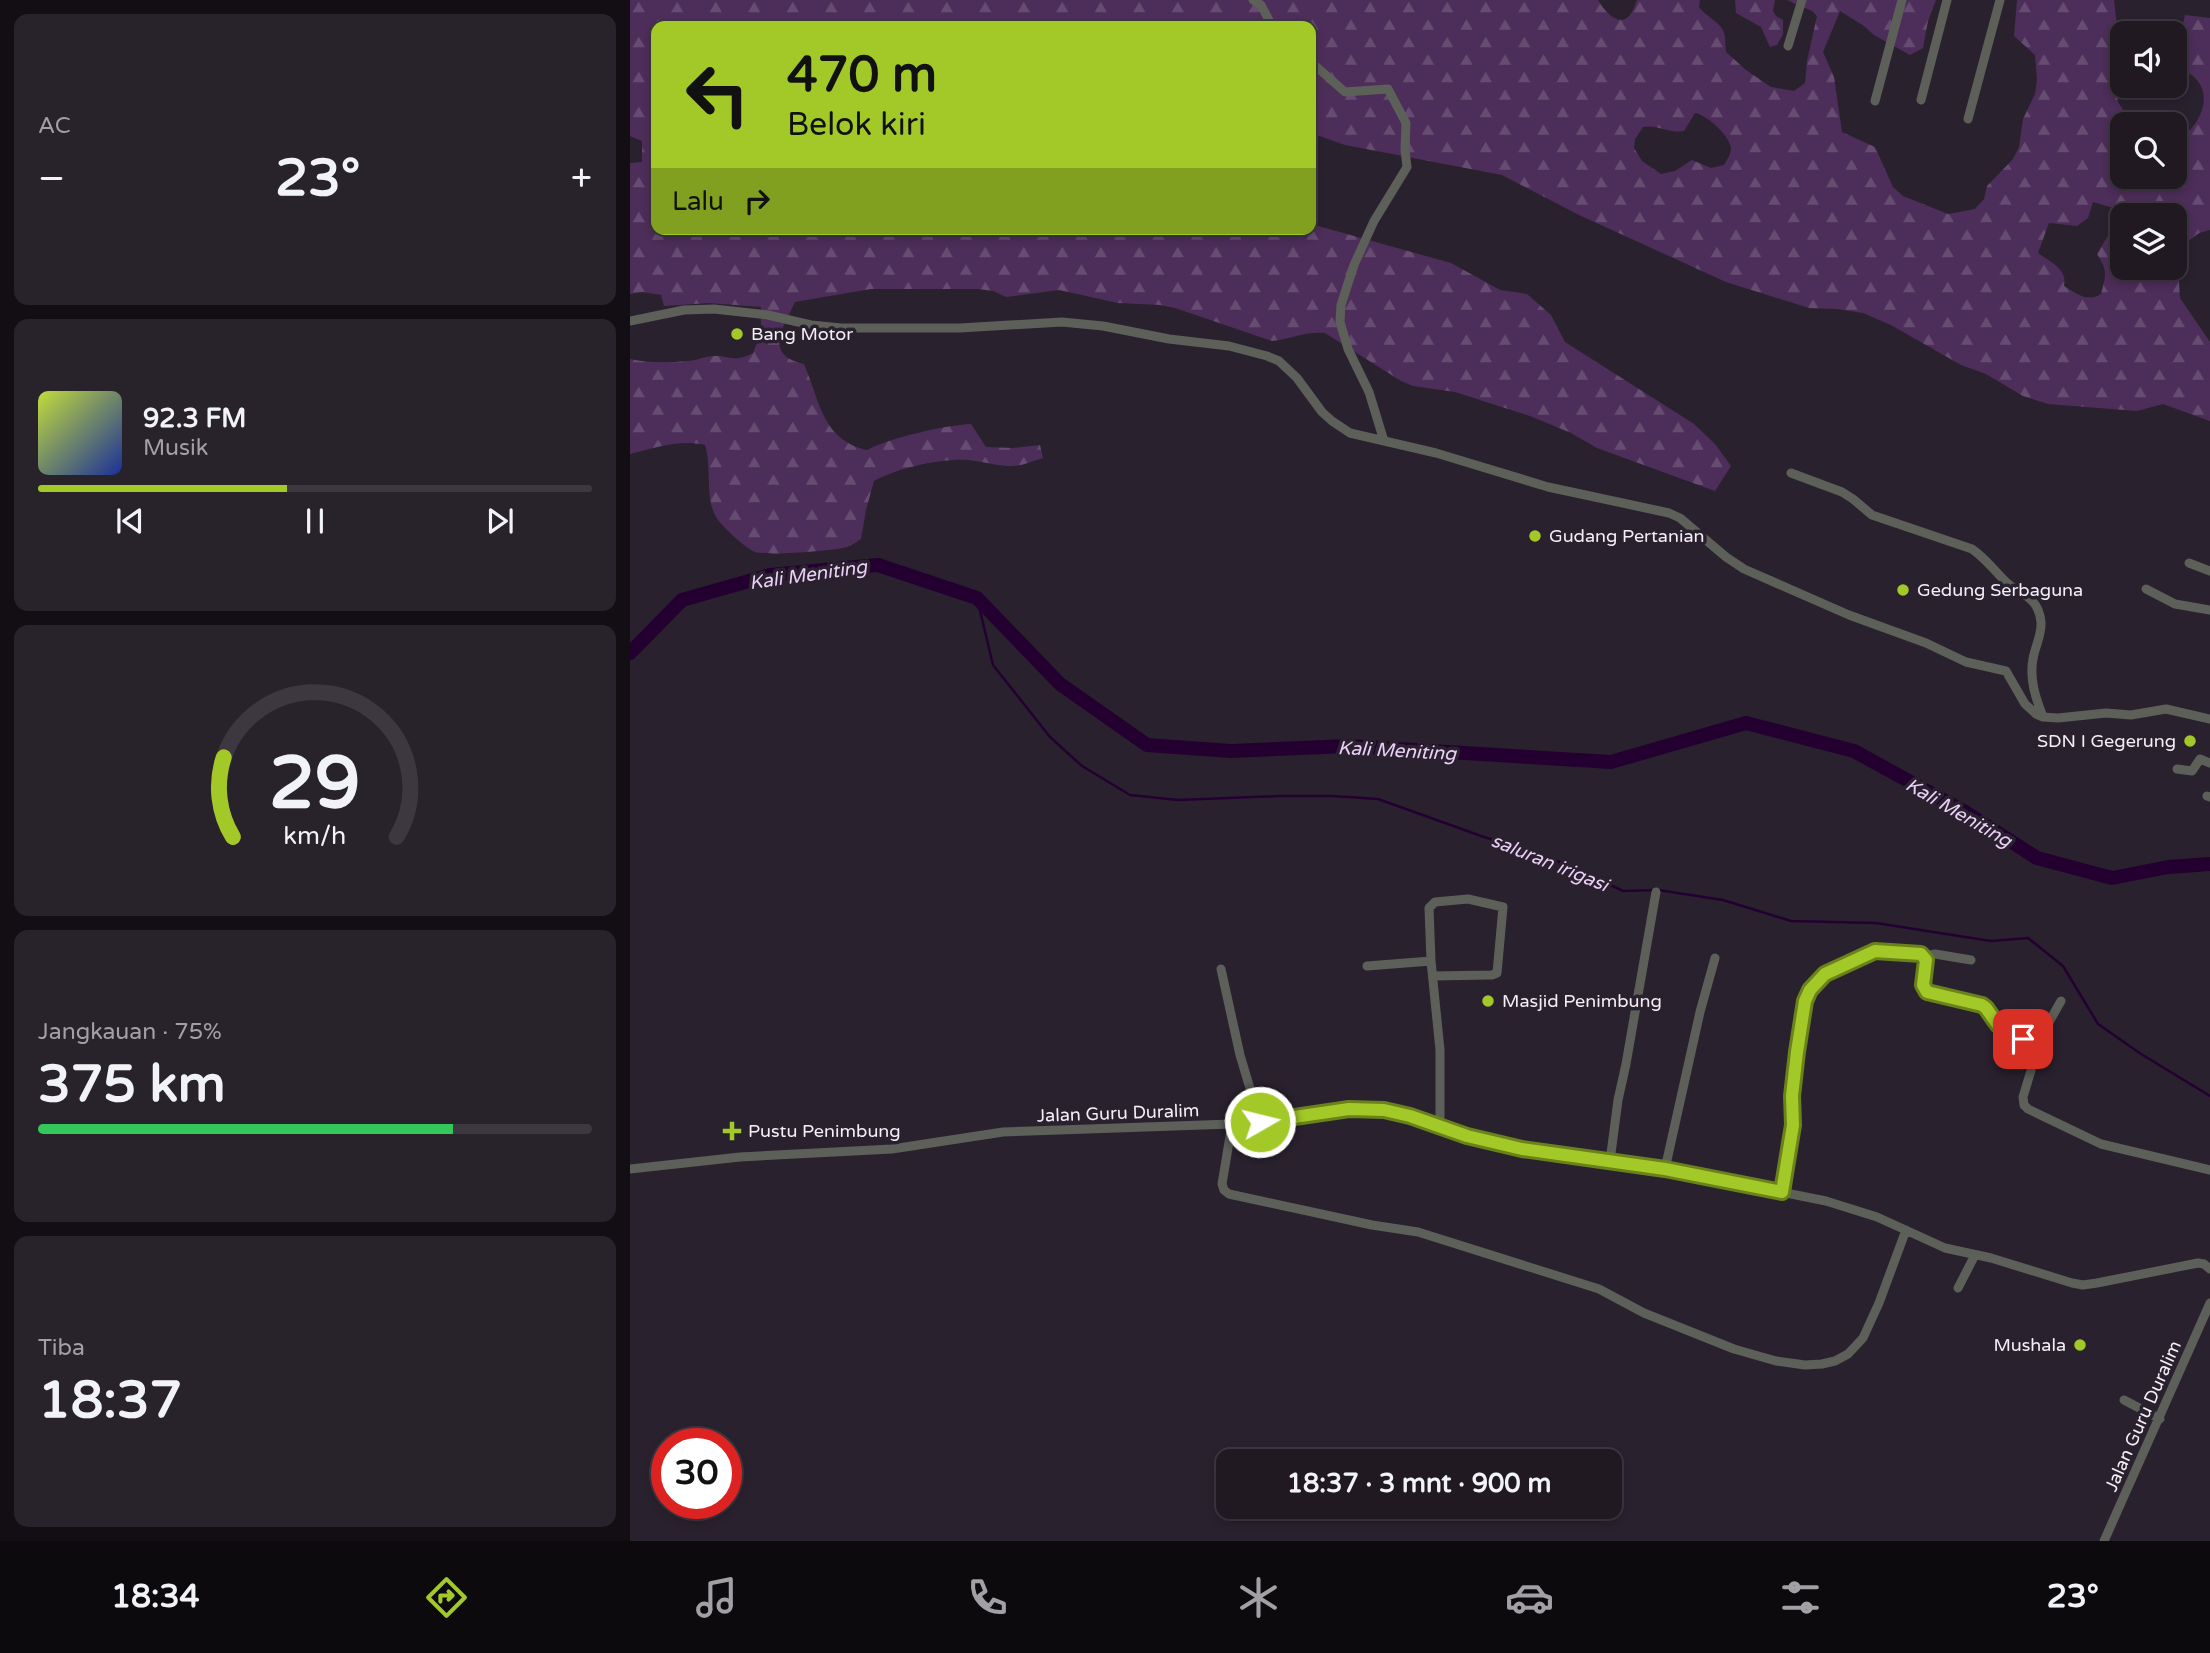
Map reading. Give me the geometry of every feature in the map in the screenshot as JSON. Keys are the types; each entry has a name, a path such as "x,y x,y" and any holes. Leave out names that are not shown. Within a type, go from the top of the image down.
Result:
{"street":[{"path":"1253,0 1261,5 1269,21"},
{"path":"1788,46 1802,0"},
{"path":"1875,102 1902,0"},
{"path":"1921,100 1947,0"},
{"path":"1968,119 2000,0"},
{"path":"1316,66 1345,92 1388,89 1406,124 1406,171 1374,221 1354,265 1341,305 1340,322 1348,349 1369,392 1384,441"},
{"path":"630,321 684,310 714,309 841,328 960,328 1062,322 1229,346 1279,361 1297,378 1332,421 1350,433 1446,456 1548,487 1630,503 1680,518 1744,569 1966,662 2006,671 2025,704 2043,717 2106,713 2131,715 2166,709 2210,719"},
{"path":"1791,473 1842,492 1872,514 1972,549 1985,558 2005,582 2031,598 2038,609 2041,623 2032,671 2037,701 2043,717"},
{"path":"2189,563 2210,571"},
{"path":"2146,589 2172,603 2210,610"},
{"path":"2177,769 2192,771 2200,759 2210,763"},
{"path":"1610,1161 1618,1100 1656,892"},
{"path":"1433,976 1497,973 1503,907 1476,899 1436,902 1429,909 1431,961 1441,1067 1440,1127"},
{"path":"1782,1192 1793,1125 1792,1096 1797,1052 1805,1001 1810,990 1825,974 1875,951 1924,956 1935,954 1971,960"},
{"path":"1924,956 1926,960 1923,985 1927,992 1982,1005 2002,1028 2036,1045"},
{"path":"1665,1169 1700,1012 1715,958"},
{"path":"1367,966 1431,961"},
{"path":"1221,969 1240,1055 1260,1122"},
{"path":"2061,1001 2036,1045 2037,1054 2022,1099 2028,1109 2101,1144 2210,1170"},
{"name":"Jalan Guru Duralim","path":"630,1168 748,1157 873,1150 1003,1132 1232,1124 1349,1109 1370,1109 1397,1112 1440,1127 1522,1149 1665,1169 1826,1201 1866,1213 1945,1248 2063,1281 2083,1284 2198,1263 2210,1268"},
{"path":"1232,1124 1222,1184 1229,1194 1418,1231 1599,1289 1644,1313 1734,1349 1785,1363 1829,1363 1842,1357 1858,1344 1867,1332 1906,1230"},
{"path":"1958,1288 1975,1255"},
{"name":"Jalan Guru Duralim","path":"2104,1541 2210,1303"},
{"path":"2124,1400 2160,1419"}],"green space":[{"path":"630,0 1598,0 1607,12 1620,20 1630,14 1637,0 1700,0 1699,7 1722,29 1726,52 1771,87 1794,91 1805,83 1817,16 1787,0 1936,0 1928,21 1923,48 1910,55 1874,35 1840,11 1823,52 1834,77 1842,132 1875,147 1893,187 1903,196 1948,214 1975,209 1984,199 1987,186 2013,159 2019,147 2023,119 2035,94 2037,80 2035,55 2014,36 2017,0 2114,0 2117,21 2110,21 2110,98 2118,98 2124,112 2110,112 2110,189 2187,189 2187,130 2190,130 2201,113 2204,95 2197,80 2187,73 2187,21 2184,21 2185,15 2210,18 2210,230 2199,233 2187,244 2187,203 2110,203 2110,207 2093,202 2088,218 2077,226 2049,223 2038,253 2061,270 2064,286 2091,298 2101,294 2105,273 2097,254 2110,232 2110,280 2179,280 2180,298 2210,342 2210,421 2163,404 2137,411 2048,404 2023,396 1986,374 1961,365 1891,325 1863,313 1809,308 1726,282 1579,215 1502,175 1345,145 1316,135 1316,21 651,21 651,235 1316,235 1316,225 1451,263 1500,290 1527,294 1551,315 1565,342 1694,424 1715,444 1731,466 1715,491 1597,448 1571,433 1530,416 1455,392 1413,386 1325,333 1272,341 1175,308 1118,303 1059,290 1006,297 993,291 978,289 871,289 795,302 780,339 784,354 791,360 804,364 819,405 840,438 867,450 918,433 971,424 986,447 1040,445 1043,458 1011,466 968,460 946,461 895,472 874,481 861,539 847,547 815,551 755,552 733,535 715,515 710,499 705,445 676,444 630,454 630,359 665,362 690,361 711,356 737,358 753,353 761,332 761,307 709,303 664,306 661,295 642,292 630,294 630,163 642,162 642,141 630,136","holes":["1695,113 1706,118 1730,143 1730,152 1724,165 1711,168 1692,160 1675,171 1661,174 1642,161 1634,148 1635,139 1643,127 1684,131"]},
{"path":"1735,0 1775,0 1773,11 1783,20 1783,34 1777,45 1770,47 1761,27 1736,13"}],"waterway":[{"name":"Kali Meniting","path":"630,653 682,600 770,575 878,565 977,598 1060,684 1147,745 1231,751 1348,746 1611,762 1746,723 1854,751 1965,812 2037,858 2112,878 2168,867 2210,864"},
{"name":"saluran irigasi","path":"977,598 993,665 1050,737 1082,766 1130,795 1178,800 1281,796 1378,799 1533,852 1623,891 1658,890 1723,900 1791,921 1876,923 1991,941 2028,938 2063,966 2098,1024 2210,1096"}],"place":[{"name":"Bang Motor","path":"737,334"},
{"name":"Gudang Pertanian","path":"1535,536"},
{"name":"Gedung Serbaguna","path":"1903,590"},
{"name":"SDN I Gegerung","path":"2190,741"},
{"name":"Masjid Penimbung","path":"1488,1001"},
{"name":"Pustu Penimbung","path":"732,1131"},
{"name":"Mushala","path":"2080,1345"}],"route":[{"path":"1260,1122 1349,1109 1384,1110 1467,1136 1522,1149 1665,1169 1782,1192 1793,1125 1792,1096 1805,1001 1813,985 1825,974 1875,951 1921,954 1926,960 1923,985 1927,992 1982,1005 1998,1025 2023,1039"}]}
